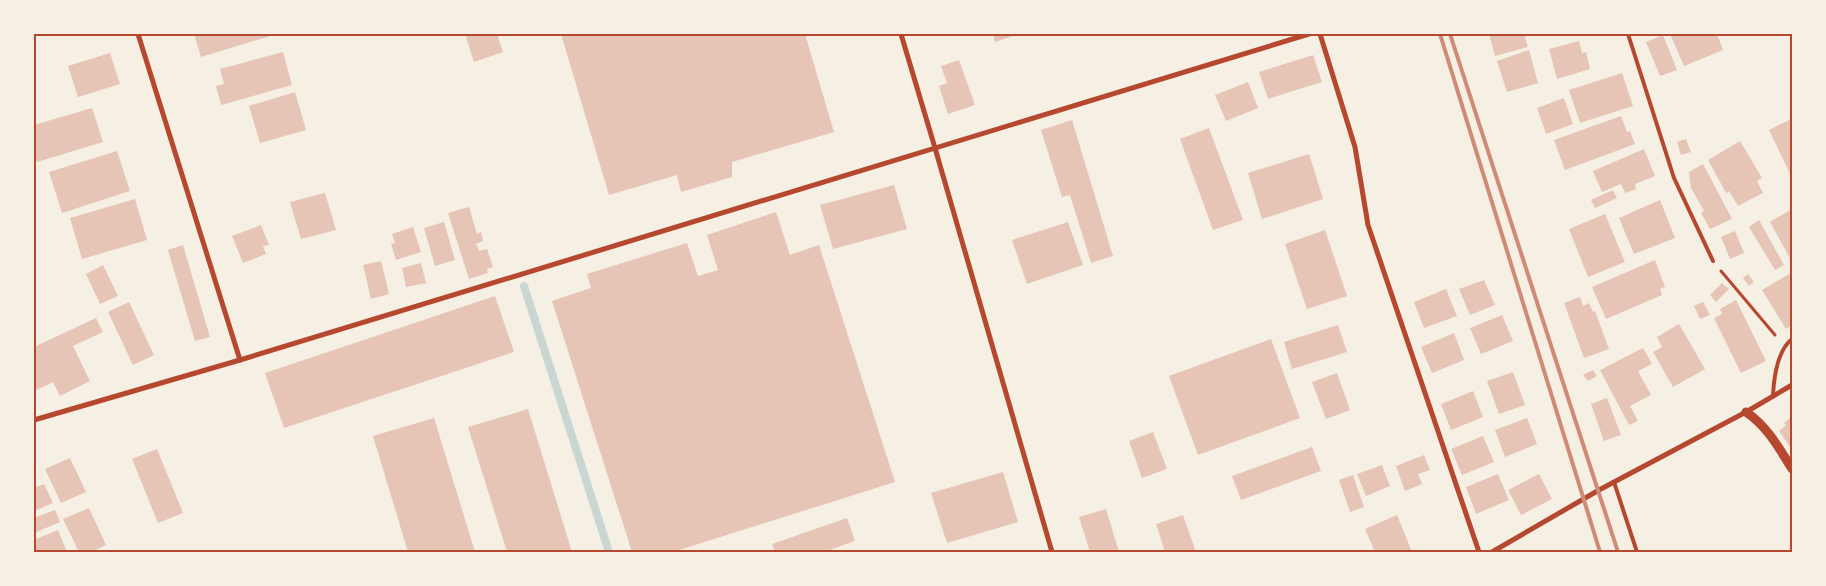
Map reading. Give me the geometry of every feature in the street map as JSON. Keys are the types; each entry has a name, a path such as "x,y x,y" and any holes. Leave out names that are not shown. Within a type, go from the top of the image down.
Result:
{"street":[{"path":"138,34 240,360"},
{"path":"901,34 1052,552"},
{"path":"34,420 240,360 1309,34"},
{"path":"1320,34 1355,147 1368,225 1479,552"},
{"path":"1492,552 1614,482 1746,412 1792,385"},
{"path":"1746,412 1758,420 1792,469"}],"lane":[{"path":"1628,34 1674,178 1713,261"},
{"path":"1773,395 1774,378 1784,345 1792,339"},
{"path":"1614,482 1637,552"}],"path":[{"path":"1713,261 1784,345"}],"building":[{"path":"194,34 277,34 201,57"},
{"path":"465,34 497,34 503,52 474,62"},
{"path":"561,34 805,34 834,132 732,162 732,177 681,192 677,175 609,195"},
{"path":"993,34 1019,34 995,42"},
{"path":"1489,34 1524,34 1528,47 1495,56"},
{"path":"1670,34 1717,34 1723,50 1684,66"},
{"path":"1663,35 1677,70 1660,76 1646,42"},
{"path":"1579,41 1582,53 1586,52 1590,69 1557,79 1549,49"},
{"path":"1529,50 1538,83 1507,92 1497,61"},
{"path":"283,52 292,85 221,105 216,86 224,84 220,69"},
{"path":"110,53 120,84 78,97 68,66"},
{"path":"1313,55 1322,82 1268,99 1259,72"},
{"path":"959,60 975,105 948,114 939,86 947,83 941,66"},
{"path":"1622,73 1633,106 1580,123 1569,90"},
{"path":"1248,82 1258,108 1226,121 1215,95"},
{"path":"295,92 306,130 260,143 249,106"},
{"path":"1564,98 1573,124 1546,134 1537,108"},
{"path":"92,108 103,142 37,162 34,152 34,125"},
{"path":"1621,116 1627,132 1630,131 1635,144 1565,170 1554,140"},
{"path":"1791,119 1792,121 1792,178 1769,130"},
{"path":"1072,120 1113,256 1091,263 1070,195 1062,197 1041,130"},
{"path":"1209,128 1243,220 1213,230 1180,139"},
{"path":"1686,139 1691,152 1681,155 1677,142"},
{"path":"1740,141 1762,178 1757,181 1763,193 1738,206 1729,191 1726,193 1708,160"},
{"path":"1644,149 1655,176 1635,184 1636,189 1625,193 1621,184 1602,192 1593,171"},
{"path":"117,151 130,191 62,213 49,172"},
{"path":"1309,154 1323,199 1262,219 1248,173"},
{"path":"1703,164 1732,219 1710,229 1701,213 1704,211 1691,188 1689,172"},
{"path":"894,185 907,229 833,249 820,205"},
{"path":"1613,190 1617,198 1595,208 1591,200"},
{"path":"325,193 336,230 301,239 290,202"},
{"path":"135,199 147,240 82,259 70,218"},
{"path":"1660,200 1675,238 1634,254 1619,218"},
{"path":"469,207 477,234 481,232 483,241 476,244 479,251 487,249 493,267 487,269 488,273 469,279 448,213"},
{"path":"1792,209 1792,259 1791,260 1770,222"},
{"path":"776,212 790,255 819,245 895,482 673,552 632,552 552,301 591,288 587,274 687,243 698,276 718,270 707,235"},
{"path":"1605,214 1625,262 1588,277 1569,229"},
{"path":"1759,220 1784,265 1775,270 1749,227"},
{"path":"444,222 455,260 435,266 424,228"},
{"path":"1068,222 1083,265 1027,284 1012,240"},
{"path":"261,225 269,245 263,246 266,254 243,263 232,236"},
{"path":"413,227 421,252 396,260 391,244 395,243 392,234"},
{"path":"1325,230 1347,296 1307,309 1285,244"},
{"path":"1735,231 1744,253 1730,259 1721,237"},
{"path":"183,245 210,337 195,341 168,250"},
{"path":"1655,260 1665,287 1660,289 1662,295 1606,319 1592,287"},
{"path":"381,261 389,294 371,299 363,265"},
{"path":"421,263 426,283 406,287 402,268"},
{"path":"103,265 118,296 100,304 86,274"},
{"path":"1748,274 1754,282 1749,286 1743,278"},
{"path":"1789,274 1792,279 1792,325 1786,329 1762,290"},
{"path":"1484,280 1495,305 1470,315 1459,289"},
{"path":"1722,283 1729,289 1716,302 1710,295"},
{"path":"1446,289 1457,316 1424,328 1414,302"},
{"path":"495,296 514,352 284,428 265,373"},
{"path":"1580,297 1583,306 1589,303 1593,312 1595,311 1609,349 1584,358 1564,303"},
{"path":"1736,300 1766,361 1741,373 1714,318 1722,314 1720,309"},
{"path":"129,302 154,355 133,365 108,312"},
{"path":"1703,302 1710,315 1700,319 1694,306"},
{"path":"1502,315 1513,341 1481,354 1470,328"},
{"path":"96,318 103,332 73,346 90,381 60,396 53,382 34,391 34,347"},
{"path":"1679,324 1705,369 1673,387 1653,352 1662,347 1657,337"},
{"path":"1338,325 1347,352 1292,369 1284,342"},
{"path":"1454,333 1464,360 1432,373 1421,347"},
{"path":"1271,339 1300,418 1198,455 1169,376"},
{"path":"1643,348 1652,364 1638,371 1651,395 1630,406 1638,421 1629,425 1600,370"},
{"path":"1593,370 1597,376 1588,381 1583,375"},
{"path":"1513,372 1525,405 1499,414 1487,381"},
{"path":"1337,373 1350,410 1326,419 1312,382"},
{"path":"1473,391 1483,417 1451,430 1441,404"},
{"path":"1607,398 1621,435 1604,441 1591,404"},
{"path":"528,409 572,552 507,552 468,427"},
{"path":"1792,416 1792,450 1779,431"},
{"path":"434,418 475,552 408,552 373,436"},
{"path":"1527,418 1537,444 1505,457 1495,430"},
{"path":"1153,432 1167,469 1142,478 1129,441"},
{"path":"1483,436 1494,462 1462,475 1451,449"},
{"path":"1312,447 1321,471 1241,500 1232,476"},
{"path":"157,449 183,513 158,523 132,459"},
{"path":"1424,455 1430,470 1418,474 1422,484 1405,491 1396,466"},
{"path":"70,458 86,492 61,503 45,469"},
{"path":"1382,465 1390,486 1366,496 1357,474"},
{"path":"1003,472 1018,522 947,543 931,493"},
{"path":"1498,474 1509,500 1476,514 1466,487"},
{"path":"1539,474 1552,499 1521,515 1508,490"},
{"path":"1353,475 1364,507 1350,512 1339,480"},
{"path":"44,484 53,503 34,511 34,488"},
{"path":"89,508 106,545 91,552 79,552 63,519"},
{"path":"1106,509 1119,552 1090,552 1079,517"},
{"path":"55,510 60,522 34,533 34,518"},
{"path":"1183,515 1196,552 1165,552 1156,524"},
{"path":"1397,515 1412,552 1375,552 1365,529"},
{"path":"847,518 855,541 824,552 775,552 772,544"},
{"path":"58,530 67,552 34,552 34,540"}],"waterway":[{"path":"524,286 609,552"}],"railway":[{"path":"1440,34 1600,552"},
{"path":"1450,34 1618,552"}]}
